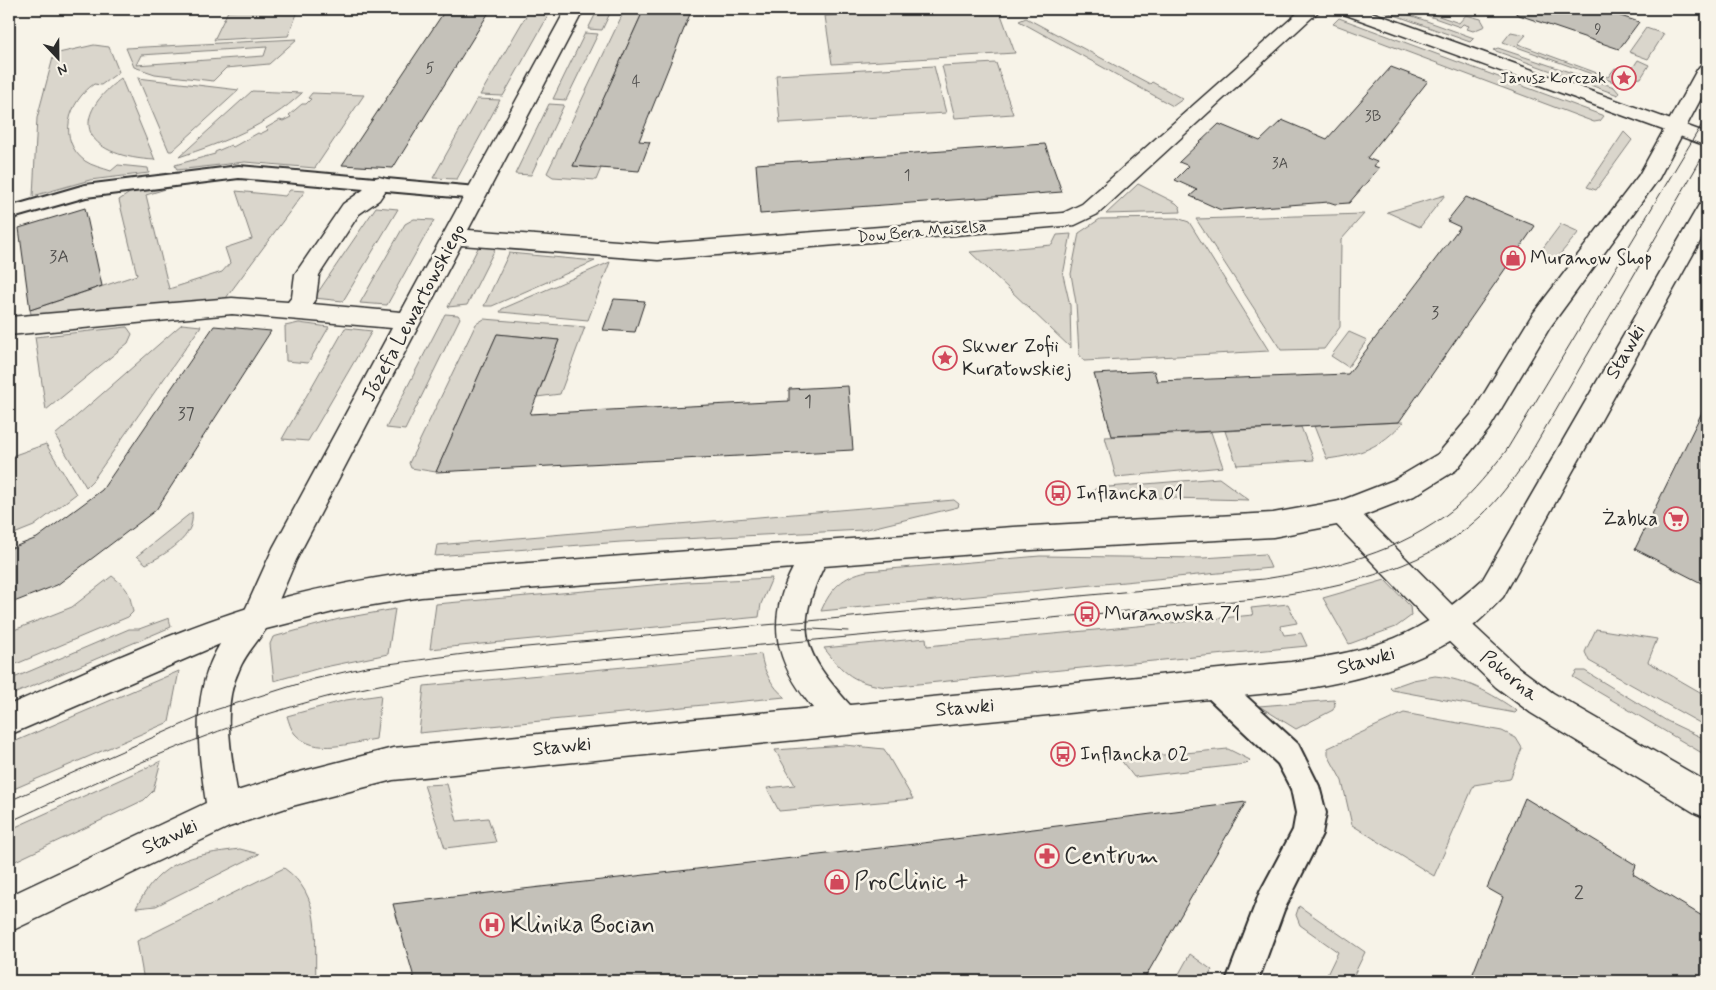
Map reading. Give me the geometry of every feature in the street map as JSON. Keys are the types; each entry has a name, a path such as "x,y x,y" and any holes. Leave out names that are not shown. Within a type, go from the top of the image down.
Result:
{"street":[{"name":"Józefa Lewartowskiego","path":"224,812 212,732 218,689 224,667 256,618 283,557 574,9"},
{"name":"Dow Bera Meiselsa","path":"455,236 658,252 1067,220 1090,209 1312,9"},
{"path":"1347,9 1707,140"},
{"path":"9,720 183,645 256,618 368,592 421,584 1104,532 1273,525 1342,512 1404,488 1447,462 1480,422 1541,321 1636,194 1677,129 1707,70"},
{"path":"295,311 304,298 306,274 351,210 371,195 379,184"},
{"name":"Stawki","path":"9,914 224,812 292,790 393,764 1214,685 1360,666 1395,654 1451,624 1474,608 1493,588 1707,210"},
{"path":"9,326 232,306 410,321"},
{"name":"Pokorna","path":"1342,512 1451,624 1507,677 1542,703 1707,801"},
{"path":"815,554 798,590 793,606 792,642 796,657 811,683 843,720"}],"lane":[{"path":"9,214 86,191 239,172 477,193"},
{"path":"1214,685 1288,754 1305,786 1310,813 1307,834 1271,903 1242,981"}],"shaded area":[{"path":"299,9 288,36 214,40 228,11"},
{"path":"530,9 552,9 503,96 480,95"},
{"path":"598,9 612,9 602,30 588,29"},
{"path":"625,9 644,9 573,166 601,168 596,180 553,177 547,173"},
{"path":"945,9 999,9 1015,53 832,64 825,16"},
{"path":"1378,9 1393,9 1474,38 1470,42"},
{"path":"1409,9 1419,9 1459,23 1466,15 1481,19 1485,26 1473,31 1467,29 1469,26 1463,24 1460,27"},
{"path":"1026,18 1150,84 1152,82 1183,99 1173,106 1019,21"},
{"path":"1339,18 1604,116 1600,121 1594,122 1333,24"},
{"path":"1646,28 1664,34 1648,59 1629,52"},
{"path":"1511,32 1526,35 1518,44 1608,77 1615,68 1630,72 1638,60 1649,65 1641,78 1614,82 1503,42"},
{"path":"585,33 598,34 566,100 553,99"},
{"path":"297,39 269,64 226,68 213,81 155,74 134,67 126,48","holes":["267,47 264,56 136,65 141,55"]},
{"path":"94,45 109,47 119,72 101,85 94,84 78,101 69,121 71,143 76,152 85,161 94,166 111,171 118,165 148,168 149,173 90,180 33,196 37,118 54,54"},
{"path":"1498,48 1614,87 1619,93 1618,95 1493,50"},
{"path":"996,63 1013,114 955,118 942,66"},
{"path":"934,66 946,113 780,123 776,75"},
{"path":"121,78 155,160 133,158 114,152 101,145 92,135 89,123 92,110 103,95"},
{"path":"138,78 239,90 172,151 169,151"},
{"path":"252,91 302,93 289,105 260,124 228,139 179,157"},
{"path":"312,93 364,95 315,168 245,162 177,170 175,165 215,154 215,152 231,145 233,147 258,133 260,134 268,130 266,128 280,120 283,121 291,117 289,115 311,99 308,98"},
{"path":"477,99 500,100 457,179 433,178"},
{"path":"549,104 564,105 531,175 515,174"},
{"path":"1624,132 1632,140 1596,190 1587,187"},
{"path":"1138,184 1176,203 1180,207 1181,212 1106,214"},
{"path":"166,185 172,187 146,195 169,289 222,272 230,263 225,248 252,239 236,191 285,196 290,190 305,191 226,298 32,318 30,310 137,275 119,200 134,190"},
{"path":"1445,195 1420,227 1387,212"},
{"path":"376,207 398,209 343,301 314,298"},
{"path":"1364,214 1341,240 1340,327 1324,349 1281,350 1196,219"},
{"path":"1177,218 1189,222 1269,351 1084,361 1079,354 1076,303 1071,274 1079,233 1100,219"},
{"path":"414,219 434,220 387,305 360,303 405,224"},
{"path":"1561,224 1579,232 1555,260 1540,252"},
{"path":"1071,234 1063,275 1070,305 1071,348 970,252 1052,245 1057,235"},
{"path":"479,246 496,247 467,305 448,307"},
{"path":"509,253 595,261 492,306 484,306"},
{"path":"610,262 588,320 500,312 502,309"},
{"path":"445,314 458,315 460,318 405,430 386,428"},
{"path":"484,319 585,327 560,394 537,397 559,340 497,334 436,472 411,468 409,463 476,324"},
{"path":"299,323 329,327 308,363 286,361 285,326"},
{"path":"182,324 201,326 93,480 86,487 55,435"},
{"path":"127,327 132,334 128,343 46,410 35,337"},
{"path":"345,328 372,331 308,441 282,439"},
{"path":"1349,332 1367,340 1348,367 1331,356"},
{"path":"1403,422 1378,444 1360,452 1327,459 1314,426"},
{"path":"1301,427 1314,460 1237,465 1225,431"},
{"path":"1211,432 1223,467 1116,477 1105,437"},
{"path":"46,444 76,494 34,526 9,536 9,457"},
{"path":"1219,478 1249,500 1092,496 1091,493 1096,488"},
{"path":"954,500 959,504 958,507 863,530 621,542 435,556 437,545"},
{"path":"192,512 192,521 189,529 178,544 146,564 137,556"},
{"path":"1265,554 1271,568 821,611 829,596 839,584 851,576 867,571 1040,556 1203,558"},
{"path":"112,576 125,587 129,594 133,612 128,617 9,667 9,632 72,607"},
{"path":"772,578 761,604 759,617 430,649 436,604 687,582"},
{"path":"1385,580 1410,606 1411,616 1396,627 1349,644 1323,598"},
{"path":"1288,604 1297,623 1280,626 1284,635 1301,633 1307,646 887,687 866,683 851,676 844,671 824,648 926,638 927,646 1253,615 1251,608"},
{"path":"395,609 388,654 320,668 274,681 270,644 273,637 339,619"},
{"path":"169,618 171,627 9,696 9,680 129,629 139,629"},
{"path":"1596,629 1657,639 1648,662 1707,696 1707,727 1589,661 1585,652"},
{"path":"761,654 769,678 785,697 419,733 424,686"},
{"path":"179,671 169,722 9,791 9,744"},
{"path":"1577,671 1585,671 1667,721 1707,740 1707,756 1573,677"},
{"path":"1435,676 1457,680 1478,688 1498,698 1517,711 1515,713 1392,690 1390,688 1413,680"},
{"path":"381,695 376,739 345,745 313,745 303,741 295,734 287,716 346,700"},
{"path":"1334,700 1333,710 1296,729 1259,706"},
{"path":"1404,713 1502,731 1516,738 1522,748 1510,779 1474,785 1434,876 1352,825 1342,781 1328,755 1328,748"},
{"path":"845,745 884,749 913,799 779,811 767,788 795,785 775,750"},
{"path":"1228,749 1250,760 1246,764 1134,777 1120,759"},
{"path":"161,761 153,791 144,800 9,864 9,830"},
{"path":"447,784 457,821 488,818 496,842 445,848 424,785"},
{"path":"240,849 259,854 156,906 136,908 155,879 179,863 206,854"},
{"path":"284,868 305,891 311,905 315,934 316,981 144,981 137,941"},
{"path":"1299,906 1365,952 1351,981 1324,981 1338,952 1300,925 1296,915"},
{"path":"1190,954 1212,970 1206,981 1175,981"}],"building":[{"path":"446,9 491,9 393,168 342,165"},
{"path":"644,9 692,9 639,141 650,142 639,171 573,166"},
{"path":"1517,9 1599,9 1639,22 1619,49 1516,14"},
{"path":"1391,67 1428,81 1367,158 1377,162 1374,166 1379,168 1349,203 1335,204 1329,202 1221,210 1190,196 1197,190 1175,180 1189,166 1179,162 1219,124 1260,141 1282,120 1327,139"},
{"path":"1045,144 1062,192 760,214 756,164"},
{"path":"1466,197 1535,226 1399,422 1112,436 1094,374 1154,371 1157,381 1348,374 1460,227 1447,221"},
{"path":"85,208 102,286 30,310 19,228"},
{"path":"614,299 645,301 635,332 603,330"},
{"path":"214,326 271,331 156,510 57,585 9,604 9,549 37,538 102,490"},
{"path":"497,334 559,340 530,414 789,401 789,389 848,386 853,450 436,472"},
{"path":"1707,402 1707,586 1635,549"},
{"path":"1525,798 1636,865 1633,874 1707,919 1707,981 1470,981 1503,897 1487,888"},
{"path":"1246,802 1143,981 415,981 393,904 923,843"}],"tram line":[{"path":"9,801 215,710 314,679 366,667 494,650 1264,579 1340,564 1389,547 1412,537 1434,524 1455,508 1475,488 1506,451 1707,116"},
{"path":"9,822 115,774 218,731 325,697 381,685 440,675 1255,599 1345,583 1403,565 1430,552 1456,536 1480,517 1499,497 1526,461 1707,149"},
{"path":"793,628 848,631"}],"place":[{"name":"Janusz Korczak","path":"1624,78"},
{"name":"Muranow Shop","path":"1513,258"},
{"name":"Skwer Zofii Kuratowskiej","path":"945,358"},
{"name":"Inflancka 01","path":"1058,493"},
{"name":"Żabka","path":"1676,519"},
{"name":"Muranowska 71","path":"1087,614"},
{"name":"Inflancka 02","path":"1063,754"},
{"name":"Centrum","path":"1047,856"},
{"name":"ProClinic +","path":"837,882"},
{"name":"Klinika Bocian","path":"492,925"}]}
